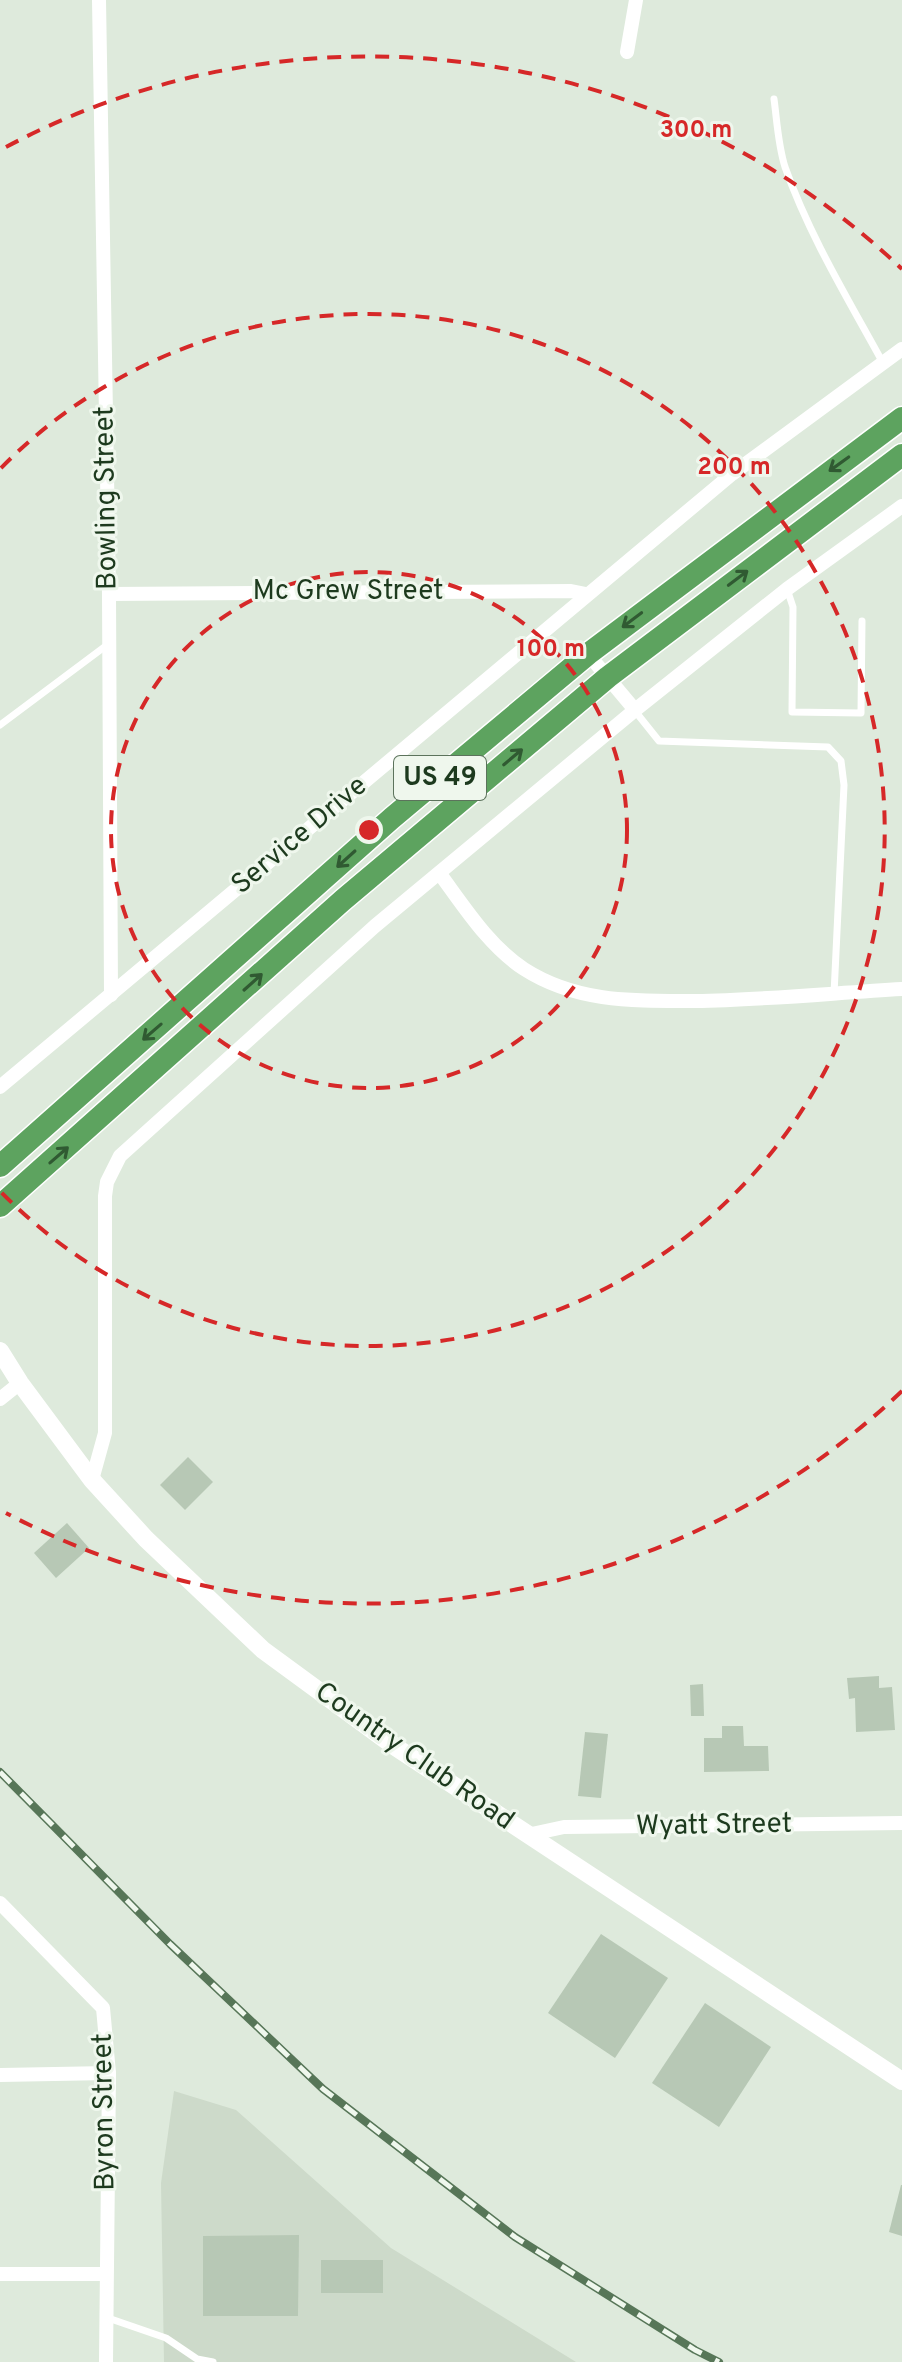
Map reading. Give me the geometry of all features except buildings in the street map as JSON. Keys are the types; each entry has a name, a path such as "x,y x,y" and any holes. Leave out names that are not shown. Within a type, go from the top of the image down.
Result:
{"main road":[{"name":"US 49","path":"0,1166 392,818 588,654 902,418"},
{"name":"US 49","path":"0,1206 343,900 608,677 902,455"}],"street":[{"name":"Bowling Street","path":"99,0 109,594 111,995"},
{"path":"627,52 636,0"},
{"name":"Service Drive","path":"0,1087 732,474 902,349"},
{"path":"92,1480 105,1433 105,1196 112,1169 120,1156 375,926 635,710 787,589 902,506"},
{"name":"Mc Grew Street","path":"109,594 555,591 586,594"},
{"path":"588,654 635,710"},
{"path":"440,874 496,947 550,984 578,994 649,1001 755,1000 902,989"},
{"name":"Country Club Road","path":"0,1351 92,1480 146,1539 263,1650 394,1746 902,2081"},
{"path":"0,1399 20,1383"},
{"name":"Wyatt Street","path":"527,1835 564,1827 902,1823"},
{"name":"Byron Street","path":"0,1903 103,2008 109,2073 106,2362"},
{"path":"0,2075 109,2073"},
{"path":"0,2274 105,2274"}],"lane":[{"path":"774,99 779,145 785,167 830,266 883,363"},
{"path":"787,589 793,607 792,712 861,713 862,621"},
{"path":"0,725 109,644"},
{"path":"635,710 659,741 828,747 841,761 844,785 834,996"},
{"path":"106,2317 166,2338 197,2359 213,2362"}],"shaded area":[{"path":"174,2091 236,2110 391,2248 576,2362 164,2362 161,2183"}],"railway":[{"path":"0,1772 170,1944 323,2089 515,2237 719,2362"}]}
